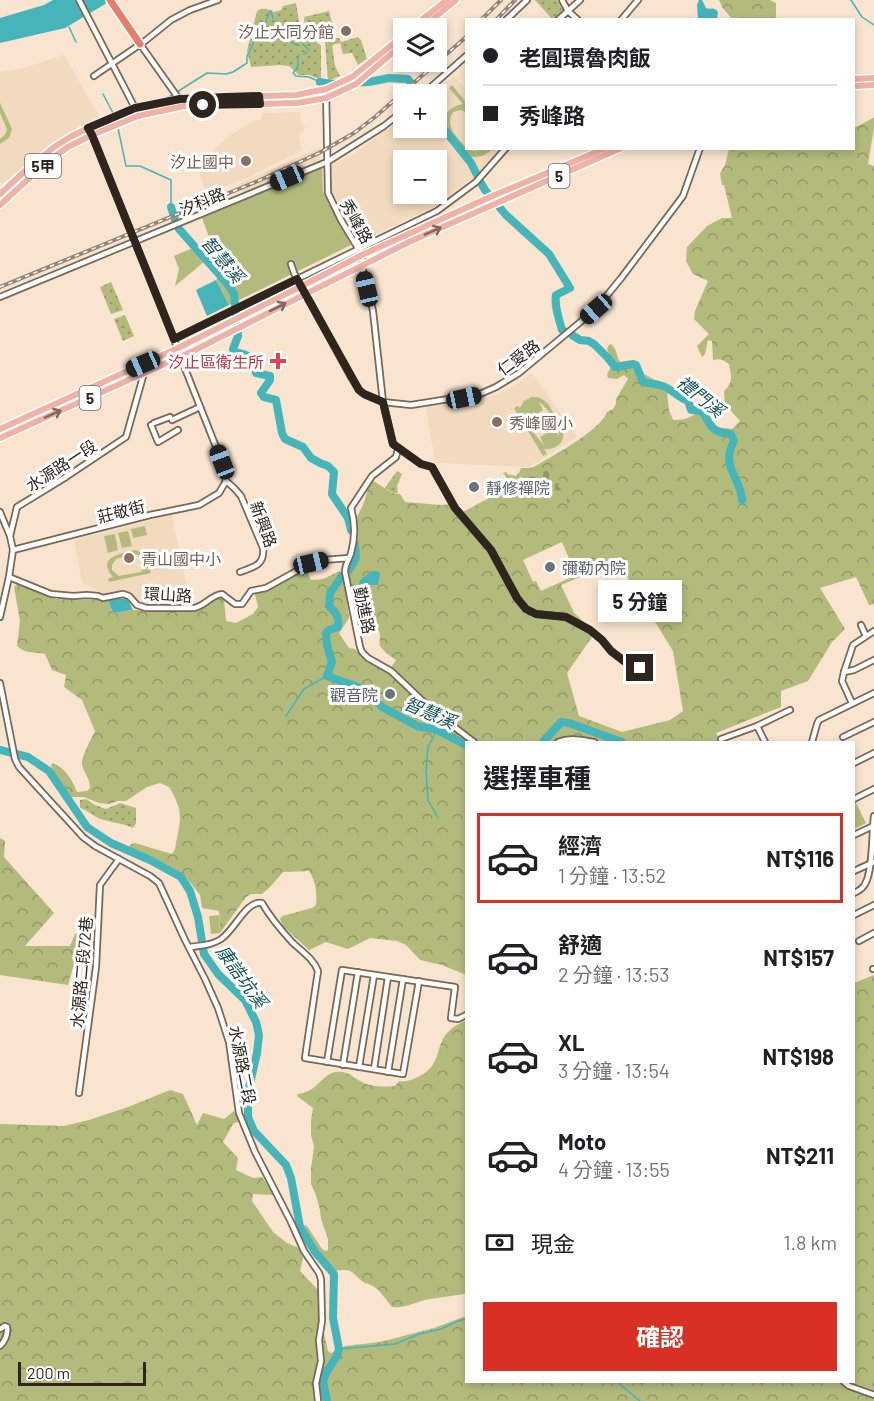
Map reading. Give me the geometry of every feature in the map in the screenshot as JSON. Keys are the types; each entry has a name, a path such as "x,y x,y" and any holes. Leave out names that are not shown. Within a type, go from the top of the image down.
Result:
{"highway":[{"path":"111,0 140,44"}],"main road":[{"path":"424,18 447,0"},
{"path":"434,18 456,0"},
{"name":"5甲","path":"0,194 54,147 90,131 138,116 184,106 259,100 326,89 352,77 393,44"},
{"name":"5甲","path":"101,127 133,108 177,95 297,102 326,98 356,84 393,53"},
{"path":"352,77 356,84"},
{"path":"855,79 874,78"},
{"path":"855,86 874,85"},
{"name":"5甲","path":"0,205 54,157 90,131"},
{"name":"5","path":"0,438 144,374 224,335 304,290 360,252 601,150"},
{"name":"5","path":"0,429 178,348 250,312 362,266 409,242 617,150"}],"street":[{"path":"79,0 138,116"},
{"path":"94,75 171,20 218,0"},
{"path":"508,18 526,0"},
{"path":"562,0 568,11 576,18"},
{"path":"560,18 580,0"},
{"path":"623,18 638,0"},
{"path":"140,44 184,106"},
{"path":"434,84 465,57"},
{"name":"秀峰路","path":"326,89 328,193 360,252 373,314 383,402 390,435 393,444 398,449"},
{"name":"汐科路","path":"0,297 327,162 393,119"},
{"name":"新興路","path":"90,131 178,348 222,462 226,481 241,496 263,548 262,561 240,572"},
{"path":"174,339 297,279 360,252 437,211 476,182 504,150"},
{"name":"仁愛路","path":"291,264 297,279 359,390 364,394 383,402 411,405 480,394 530,366 596,309 683,196 699,150"},
{"name":"水源路一段","path":"0,617 9,577 13,550 10,536 17,507 126,437 144,374"},
{"path":"178,430 159,442 152,424 200,407"},
{"path":"398,449 421,464 432,467 455,508 491,550 517,598 526,609 536,614 566,617 590,630 624,661 640,668"},
{"name":"勤進路","path":"398,449 396,457 372,476 351,508 354,532 351,553 345,567 356,629 362,652 368,658 391,671 432,710 473,741"},
{"name":"莊敬街","path":"13,550 150,515 199,505 219,493 226,481"},
{"path":"0,512 10,536"},
{"name":"環山路","path":"9,577 51,594 73,596 87,594 104,598 123,594 129,596 137,605 146,608 194,608 208,602 217,594 222,594 235,604 242,604 251,591 266,588 311,563 349,558"},
{"path":"861,625 866,636"},
{"path":"852,703 842,681 844,672 853,645 874,631"},
{"path":"844,672 854,670 874,660"},
{"name":"水源路二段","path":"0,687 15,759 19,767 83,837 159,883 185,940 191,947 228,1037 239,1113 255,1152 291,1222 303,1251 321,1279 321,1361 316,1383 318,1401"},
{"path":"812,741 819,720 874,693"},
{"path":"721,739 757,726 790,710"},
{"path":"843,737 874,722"},
{"path":"757,726 764,741"},
{"path":"562,741 574,738 589,741"},
{"path":"855,762 874,753"},
{"path":"855,798 874,789"},
{"path":"855,892 864,886 872,863 874,816"},
{"path":"855,836 874,826"},
{"name":"水源路二段72巷","path":"79,1093 96,967 100,885 119,860"},
{"path":"855,872 872,863"},
{"path":"191,947 210,944 223,938 250,905 262,903 291,940 312,960 318,971 305,1059 374,1070 403,1074 419,981"},
{"path":"855,914 874,905"},
{"path":"860,941 874,933"},
{"path":"327,1062 342,970 455,987 452,1018 458,1019 465,1016"},
{"path":"343,1065 358,972"},
{"path":"358,1067 374,975"},
{"path":"374,1070 388,977"},
{"path":"388,1072 403,979"},
{"path":"0,1329 8,1327 6,1338 0,1346"},
{"path":"845,1383 874,1395"}],"shaded area":[{"path":"64,55 99,116 60,138 2,184 0,181 0,72 24,68"},
{"path":"454,76 465,88 465,150 499,150 474,177 447,197 447,150 393,150 393,204 437,204 360,242 332,192 332,165 352,155 393,125 393,138 447,138 447,84 445,84"},
{"name":"汐止國中","path":"300,112 301,124 305,125 304,131 299,135 303,150 247,178 206,194 199,169 210,169 211,152 230,135 255,120 261,120 262,113"},
{"path":"320,147 320,160 243,194 239,184"},
{"name":"秀峰國小","path":"532,373 577,437 529,467 435,463 426,407 461,403 494,395 508,389"},
{"name":"青山國中小","path":"172,515 191,606 147,605 139,603 128,593 103,594 82,582 74,540"}],"green space":[{"path":"535,0 557,0 563,11 556,18 551,18"},
{"path":"719,0 770,0 776,3 776,18 731,18"},
{"path":"296,3 300,27 321,46 321,80 310,75 299,75 289,66 251,67 247,51 257,11 266,9 274,12 281,10 283,6"},
{"path":"329,11 336,38 339,38 341,42 358,37 367,59 358,65 352,53 343,54 340,43 332,45 335,66 340,76 328,81 325,42 305,26 304,17"},
{"path":"452,85 465,101 465,112 453,112 450,118 451,128 465,146 465,150 491,150 487,154 473,157 466,154 447,130 447,114 451,109 463,104 449,88"},
{"path":"0,103 12,129 9,138 0,144 0,139 5,135 7,129 0,113"},
{"path":"874,118 868,164 874,166 874,604 869,605 856,577 820,588 845,629 832,642 808,681 781,691 781,707 716,733 720,741 465,741 465,975 442,965 420,960 406,945 397,941 370,938 348,949 326,942 309,950 283,926 280,919 282,916 316,905 316,887 309,871 283,872 262,894 251,894 246,897 220,933 219,911 202,908 200,895 185,876 129,847 135,843 172,854 175,849 180,817 169,787 160,783 147,787 126,801 99,803 84,797 71,797 54,774 51,765 53,763 65,771 77,792 87,791 90,788 82,761 95,731 82,700 64,687 66,675 52,670 45,654 27,652 17,646 20,621 14,587 22,584 56,599 108,600 113,613 133,610 197,611 212,603 219,596 224,599 226,621 236,623 253,614 258,607 255,594 306,569 311,580 323,579 340,571 344,580 349,618 339,633 349,648 355,649 365,659 388,672 396,660 380,646 377,627 358,612 357,603 348,581 356,549 356,520 372,480 392,493 400,494 405,502 455,504 463,512 504,490 502,485 509,481 503,473 507,472 507,474 516,476 521,468 534,467 586,435 607,412 613,409 628,379 624,375 617,379 608,378 607,374 613,363 607,349 611,344 620,362 634,361 644,374 657,381 667,392 669,410 673,420 686,419 703,410 715,427 732,429 740,421 725,404 724,391 731,379 729,364 718,359 713,360 712,341 708,340 705,354 702,357 697,346 709,334 694,319 695,311 708,281 693,274 686,261 687,247 707,226 722,218 732,218 720,173 725,165 729,150 855,150 855,128","holes":["562,542 576,575 541,591 536,581 533,582 523,560","621,567 673,651 683,711 670,720 622,732 579,716 567,673 592,637 591,628 574,613 561,585 595,571"]},
{"path":"322,166 323,192 351,245 229,305 216,280 218,276 204,262 175,286 179,269 174,256 195,247 209,237 202,218"},
{"path":"111,282 123,310 111,314 100,287"},
{"path":"125,315 134,336 123,341 114,319"},
{"path":"532,397 544,400 561,425 563,436 561,443 544,449 547,454 543,456 514,408 518,406 520,408 524,401","holes":["539,402 550,413 559,432 559,436 554,429 540,437 544,445 532,430 524,412 529,419 543,410"]},
{"path":"550,469 559,480 558,486 574,507 560,501 553,503 543,490 538,471"},
{"path":"397,471 402,474 397,486 398,493 392,493 384,489"},
{"path":"145,526 147,535 133,538 131,529"},
{"path":"128,531 132,546 122,548 118,533"},
{"path":"115,534 118,550 108,553 104,536"},
{"path":"135,550 145,555 149,563 147,570 151,573 109,582 108,579 113,577 108,570 109,561 117,555","holes":["134,554 144,559 141,572 119,576 112,570 116,559"]},
{"path":"86,799 106,809 120,803 136,808 136,823 133,828 98,818 80,808 80,800"},
{"path":"855,801 866,823 855,828"},
{"path":"0,838 5,841 4,857 54,913 25,946 70,946 75,934 87,931 92,924 88,962 75,960 68,985 0,975"},
{"path":"219,915 220,933 211,934 209,916"},
{"path":"874,975 874,1401 0,1401 0,1124 64,1126 128,1107 170,1090 183,1094 197,1125 203,1113 224,1119 234,1111 241,1120 233,1124 223,1142 238,1158 236,1170 253,1178 262,1177 274,1195 253,1194 252,1201 273,1232 287,1243 299,1248 304,1254 300,1271 318,1290 320,1316 328,1351 331,1353 345,1346 380,1342 434,1328 465,1316 465,1383 855,1383 855,983"},
{"path":"465,1021 465,1294 392,1307 380,1292 351,1272 336,1271 317,1250 302,1227 307,1226 322,1249 328,1250 328,1239 311,1184 314,1146 311,1135 313,1108 297,1096 312,1089 335,1072 346,1073 366,1084 378,1086 395,1086 399,1081 418,1077 432,1066 441,1042 452,1029"}],"water":[{"path":"53,0 112,0 65,28 0,43 0,18 44,5"},
{"path":"699,0 702,0 706,8 717,10 717,18 698,18"},
{"path":"216,280 229,305 207,316 196,290"},
{"path":"372,571 380,573 378,585 359,584 360,580"},
{"path":"127,598 133,610 113,613 108,600"}],"waterway":[{"path":"851,0 862,17 874,25"},
{"path":"264,27 270,11"},
{"name":"禮門溪","path":"271,11 273,18"},
{"name":"禮門溪","path":"276,22 288,40 299,45"},
{"name":"智慧溪","path":"69,27 76,42"},
{"path":"177,92 207,73 226,74 247,63 247,56 258,35"},
{"name":"禮門溪","path":"303,44 309,50"},
{"name":"禮門溪","path":"299,55 298,66 293,73 296,76 309,77 320,82"},
{"name":"禮門溪","path":"320,82 330,84 369,82 389,78 408,79 412,84"},
{"name":"智慧溪","path":"103,94 113,113"},
{"path":"161,100 173,95"},
{"path":"113,113 122,111"},
{"name":"智慧溪","path":"118,128 126,166 140,166 171,180 171,207"},
{"name":"禮門溪","path":"447,133 471,163 477,175"},
{"name":"禮門溪","path":"481,183 506,215 549,254 570,288 556,295 557,312 564,331"},
{"name":"智慧溪","path":"171,207 177,226"},
{"name":"智慧溪","path":"179,229 234,294 238,336 234,352 250,357 256,373 270,376 270,380 261,393 264,397 276,400 285,439 303,447 311,458 328,466 334,472 332,494 348,518 351,530"},
{"name":"禮門溪","path":"572,335 595,345 615,367 636,365 643,382 665,387 688,401 691,410 703,413 714,429 731,434 734,441 730,450 730,465 742,500"},
{"name":"智慧溪","path":"349,570 356,558 355,544"},
{"name":"智慧溪","path":"342,576 330,593 329,606 337,615 338,627 326,633 332,662 327,676 358,687 382,707 417,726 437,730 465,744"},
{"path":"286,716 304,689 327,676"},
{"name":"智慧溪","path":"544,741 561,722 619,741"},
{"path":"437,730 428,747 426,771 428,800 438,818"},
{"name":"康誥坑溪","path":"0,750 28,757 49,771 87,827 111,843 181,877 190,891 198,917 204,954 218,974 245,1000 256,1022 259,1035 248,1092 248,1117 254,1131 286,1165 291,1178 300,1227 315,1252 334,1274 333,1318 339,1349 323,1381 327,1401"},
{"path":"339,1349 395,1344 465,1319"},
{"path":"618,1383 640,1401"}],"railway":[{"path":"483,18 501,0"},
{"path":"498,18 515,0"},
{"path":"0,287 258,181 319,153 354,133 375,117 465,38"}],"place":[{"name":"汐止大同分館","path":"346,31"},
{"name":"汐止國中","path":"246,161"},
{"name":"汐止區衛生所","path":"278,361"},
{"name":"秀峰國小","path":"497,422"},
{"name":"靜修禪院","path":"474,487"},
{"name":"青山國中小","path":"129,558"},
{"name":"彌勒內院","path":"550,567"},
{"name":"觀音院","path":"390,694"}],"route":[{"path":"203,105 260,104 259,96 180,99 135,108 88,128 174,339 297,279 359,390 383,402 393,444 421,464 432,467 455,508 491,550 517,598 526,609 536,614 566,617 590,630 624,661 640,668"}]}
